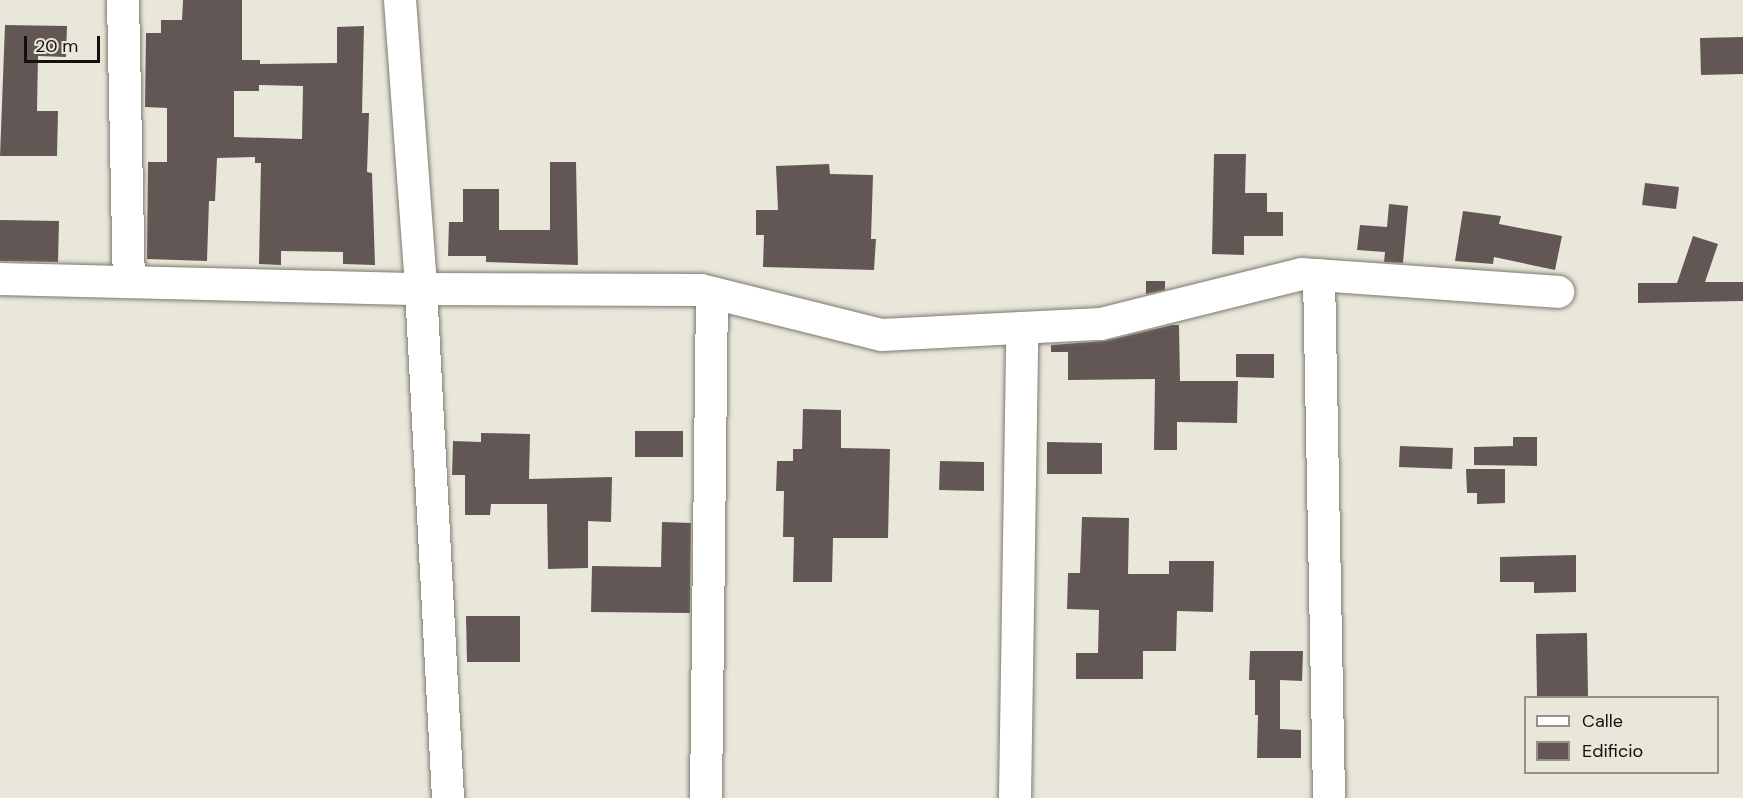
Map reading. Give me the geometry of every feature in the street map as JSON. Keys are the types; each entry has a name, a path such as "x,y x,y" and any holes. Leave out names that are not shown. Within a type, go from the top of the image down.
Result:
{"street":[{"path":"123,0 129,282"},
{"path":"400,0 421,289 448,798"},
{"path":"0,279 712,293 881,335 1101,324 1302,274 1558,292"},
{"path":"1319,275 1329,798"},
{"path":"706,798 712,293"},
{"path":"1015,798 1022,328"}],"building":[{"path":"183,0 242,0 242,60 260,60 260,64 337,63 337,27 364,26 362,113 369,113 367,172 372,173 375,265 343,264 343,252 281,251 281,265 259,264 261,163 255,163 255,157 217,158 215,201 209,201 207,261 147,259 148,162 167,162 167,108 145,107 146,33 161,33 161,20 182,20","holes":["259,85 303,86 302,139 234,137 234,91 259,91"]},
{"path":"5,25 67,26 66,57 38,56 37,111 58,111 57,156 0,156"},
{"path":"1743,37 1743,74 1701,75 1700,38"},
{"path":"1214,154 1246,154 1245,193 1267,193 1267,212 1283,212 1283,236 1244,236 1244,255 1212,254"},
{"path":"550,162 576,162 578,265 486,262 486,256 448,256 449,222 463,222 463,189 499,189 499,230 550,230"},
{"path":"829,164 830,174 873,175 871,239 876,239 874,270 763,267 764,235 756,235 756,210 778,210 776,166"},
{"path":"1645,183 1679,187 1676,209 1642,205"},
{"path":"1389,204 1408,206 1403,263 1384,262 1385,252 1357,250 1360,225 1387,227"},
{"path":"1463,211 1501,216 1499,224 1562,236 1555,270 1494,257 1493,264 1455,261"},
{"path":"0,220 59,221 58,262 0,261"},
{"path":"1693,236 1718,244 1705,282 1743,282 1743,301 1638,303 1638,283 1677,283"},
{"path":"1146,281 1165,281 1165,290 1146,294"},
{"path":"1179,325 1180,381 1238,381 1237,423 1177,422 1177,450 1154,450 1155,379 1068,380 1068,352 1051,352 1051,345 1105,341"},
{"path":"1236,354 1274,354 1274,378 1236,377"},
{"path":"803,409 841,410 841,448 890,449 888,538 833,538 832,582 793,582 794,537 783,537 784,491 776,491 777,461 793,461 793,449 802,449"},
{"path":"635,431 683,431 683,457 635,457"},
{"path":"481,433 530,434 529,479 612,477 611,522 588,521 588,568 548,569 547,504 491,504 490,515 465,515 465,475 452,475 453,441 481,442"},
{"path":"1513,437 1537,437 1537,466 1474,465 1474,447 1513,446"},
{"path":"1047,442 1102,443 1102,474 1047,474"},
{"path":"1400,446 1453,448 1452,469 1399,467"},
{"path":"940,461 984,462 984,491 939,490"},
{"path":"1466,469 1505,469 1505,503 1477,504 1477,493 1467,493"},
{"path":"1082,517 1129,518 1128,574 1169,574 1169,561 1214,561 1213,612 1177,611 1176,651 1143,651 1143,679 1076,679 1076,653 1098,653 1099,610 1067,609 1068,573 1080,573"},
{"path":"662,522 691,523 690,613 591,612 592,566 661,567"},
{"path":"1576,555 1576,592 1534,593 1534,582 1500,582 1500,557"},
{"path":"466,616 520,616 520,662 467,662"},
{"path":"1587,633 1588,696 1537,696 1536,634"},
{"path":"1250,651 1303,651 1302,681 1280,680 1280,729 1301,730 1301,758 1257,758 1258,715 1255,715 1255,680 1249,680"}]}
